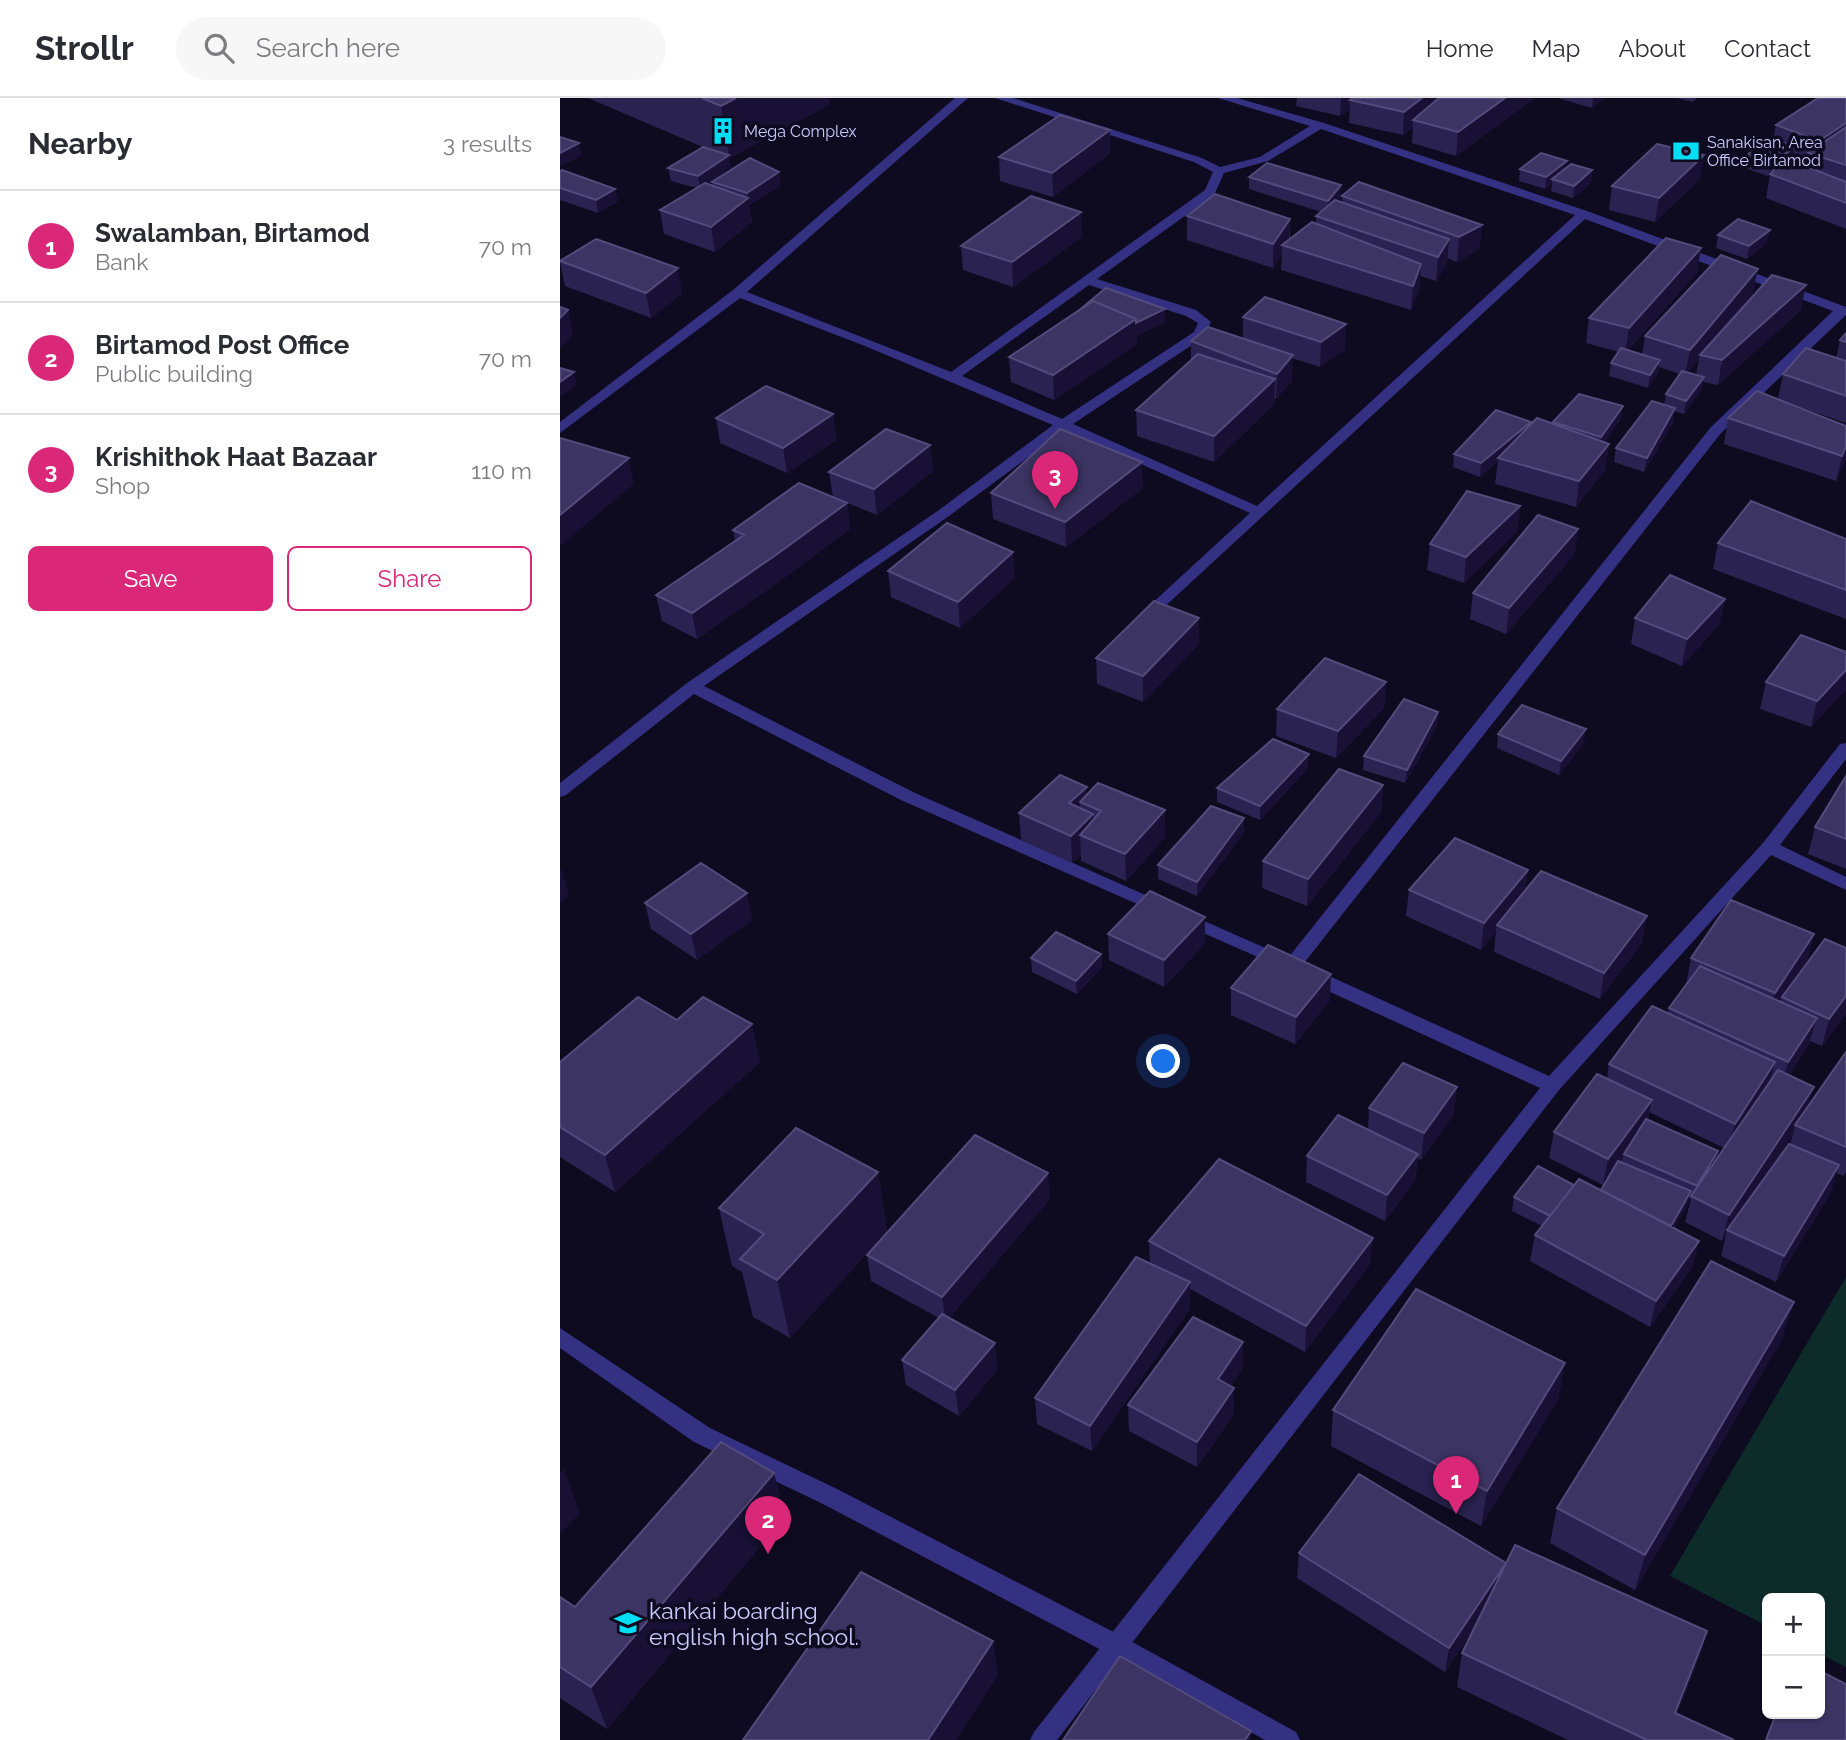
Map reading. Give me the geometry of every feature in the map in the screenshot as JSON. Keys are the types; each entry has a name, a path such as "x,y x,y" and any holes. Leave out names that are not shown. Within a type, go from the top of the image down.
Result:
{"street":[{"path":"560,429 738,293 962,98"},
{"path":"1001,98 1198,160 1219,171 1265,159 1320,125"},
{"path":"1224,98 1320,125 1583,214 1844,311 1716,430 1291,967"},
{"path":"952,377 1210,192 1219,171"},
{"path":"1129,632 1583,214"},
{"path":"560,790 693,687 944,513 1065,423 1199,334 1205,322 1191,313 1087,280"},
{"path":"738,293 845,332 1065,423 1259,512"},
{"path":"693,687 909,797 1552,1085"},
{"path":"1042,1740 1552,1085 1769,847 1846,747"},
{"path":"1769,847 1846,884"},
{"path":"560,1337 702,1435 829,1496 1117,1646 1288,1740"}],"green space":[{"path":"1846,1277 1846,1667 1825,1656 1825,1593 1762,1593 1762,1623 1670,1576"}],"building":[{"path":"702,98 736,98 721,106"},
{"path":"1422,98 1404,112 1350,100"},
{"path":"1439,98 1505,98 1458,132 1413,120"},
{"path":"1818,98 1846,98 1846,123 1819,141 1776,125"},
{"path":"1060,115 1110,130 1052,173 999,157"},
{"path":"1846,127 1846,165 1808,153"},
{"path":"560,137 579,143 560,153"},
{"path":"1771,139 1795,147 1771,164 1747,155"},
{"path":"1657,144 1704,155 1659,198 1612,186"},
{"path":"703,147 729,155 698,176 668,168"},
{"path":"1541,153 1567,161 1546,177 1520,169"},
{"path":"750,158 779,172 747,193 712,182"},
{"path":"1785,158 1846,182 1846,203 1770,174"},
{"path":"1267,163 1341,185 1328,201 1249,177"},
{"path":"1571,164 1592,170 1574,186 1552,179"},
{"path":"562,170 615,189 596,200 560,188"},
{"path":"1359,182 1482,225 1459,237 1342,196"},
{"path":"705,183 748,198 711,227 660,210"},
{"path":"1215,194 1290,219 1273,244 1187,216"},
{"path":"1031,196 1081,212 1012,262 961,246"},
{"path":"1335,200 1449,239 1438,257 1316,216"},
{"path":"1738,219 1770,230 1749,246 1718,235"},
{"path":"1312,222 1421,264 1413,286 1282,245"},
{"path":"1666,238 1701,248 1629,328 1589,318"},
{"path":"596,239 678,268 646,293 560,261"},
{"path":"1721,255 1758,269 1690,350 1645,336"},
{"path":"1772,275 1806,285 1722,360 1700,355"},
{"path":"1106,288 1165,309 1136,323 1136,319 1093,301 1083,307"},
{"path":"1265,297 1346,324 1321,342 1243,317"},
{"path":"1093,301 1136,319 1053,375 1009,357"},
{"path":"560,307 568,310 560,318"},
{"path":"1208,327 1293,355 1277,374 1191,341"},
{"path":"1621,348 1660,360 1650,375 1611,363"},
{"path":"1806,348 1846,361 1846,396 1783,374"},
{"path":"1198,354 1275,379 1214,436 1136,410"},
{"path":"560,368 574,372 560,382"},
{"path":"1682,371 1704,377 1686,401 1666,394"},
{"path":"766,386 833,414 783,448 716,418"},
{"path":"1757,391 1846,426 1846,446 1842,456 1728,418"},
{"path":"1579,394 1623,406 1601,437 1553,422"},
{"path":"1652,401 1675,408 1647,458 1616,448"},
{"path":"1496,410 1531,422 1481,463 1454,454"},
{"path":"1537,418 1609,444 1579,481 1498,458"},
{"path":"886,429 930,445 874,489 829,472"},
{"path":"1060,429 1142,462 1065,522 991,493"},
{"path":"560,438 629,458 560,515"},
{"path":"799,483 847,503 692,613 656,595 744,535 733,530"},
{"path":"1467,491 1520,506 1466,557 1430,544"},
{"path":"1751,501 1846,539 1846,590 1718,543"},
{"path":"1538,515 1578,529 1509,608 1473,593"},
{"path":"947,523 1013,552 958,602 888,571"},
{"path":"1670,575 1725,599 1687,639 1635,618"},
{"path":"1154,601 1199,618 1143,676 1096,658"},
{"path":"1801,635 1846,652 1846,670 1817,701 1766,682"},
{"path":"1325,658 1386,682 1338,731 1277,709"},
{"path":"1404,699 1438,712 1407,770 1364,756"},
{"path":"1522,705 1586,729 1561,761 1498,734"},
{"path":"1273,739 1309,754 1260,806 1217,788"},
{"path":"1339,769 1383,785 1308,879 1263,861"},
{"path":"1060,775 1087,787 1069,803 1093,814 1071,836 1019,813"},
{"path":"1846,776 1846,839 1815,827"},
{"path":"1098,783 1165,810 1125,854 1080,835 1101,811 1080,802"},
{"path":"1211,806 1244,818 1197,882 1158,865"},
{"path":"1455,838 1528,870 1484,923 1409,890"},
{"path":"701,863 747,893 691,934 645,903"},
{"path":"1541,871 1647,916 1604,973 1497,925"},
{"path":"1150,891 1205,917 1164,960 1108,934"},
{"path":"1731,900 1814,934 1775,993 1691,958"},
{"path":"1056,932 1101,954 1076,981 1031,958"},
{"path":"1825,939 1846,948 1846,996 1829,1019 1782,997"},
{"path":"1268,945 1331,974 1296,1017 1231,988"},
{"path":"1700,966 1817,1018 1788,1062 1669,1008"},
{"path":"638,997 677,1020 703,997 752,1024 605,1155 560,1127 560,1062"},
{"path":"1652,1006 1775,1062 1735,1124 1609,1064"},
{"path":"1846,1052 1846,1147 1795,1125"},
{"path":"1403,1063 1457,1087 1424,1133 1369,1108"},
{"path":"1778,1070 1814,1087 1729,1215 1691,1196"},
{"path":"1597,1074 1652,1100 1608,1159 1554,1132"},
{"path":"1338,1115 1418,1154 1387,1195 1307,1156"},
{"path":"1646,1119 1718,1151 1697,1186 1624,1154"},
{"path":"796,1128 878,1172 777,1280 740,1259 764,1234 719,1208"},
{"path":"975,1135 1048,1173 942,1297 867,1255"},
{"path":"1789,1144 1839,1165 1784,1256 1727,1230"},
{"path":"1219,1159 1373,1238 1306,1326 1149,1241"},
{"path":"1618,1161 1691,1191 1671,1226 1601,1190"},
{"path":"1538,1166 1574,1185 1550,1216 1514,1197"},
{"path":"1579,1179 1699,1241 1656,1301 1535,1235"},
{"path":"1136,1257 1190,1282 1090,1426 1035,1398"},
{"path":"1711,1261 1794,1302 1645,1555 1557,1508"},
{"path":"1416,1289 1565,1363 1487,1491 1333,1410"},
{"path":"942,1314 995,1343 955,1390 902,1360"},
{"path":"1193,1317 1243,1342 1218,1379 1234,1388 1197,1442 1128,1405"},
{"path":"721,1442 774,1473 591,1687 560,1667 560,1597 575,1607"},
{"path":"1359,1474 1506,1563 1449,1648 1299,1553"},
{"path":"1515,1545 1707,1631 1675,1713 1734,1740 1647,1740 1462,1653"},
{"path":"861,1572 993,1641 928,1740 743,1740"},
{"path":"1120,1656 1251,1731 1245,1740 1063,1740"},
{"path":"1825,1674 1846,1684 1846,1740 1766,1740 1774,1719 1825,1719"}],"place":[{"name":"Mega Complex","path":"723,131"},
{"name":"Sanakisan, Area Office Birtamod","path":"1686,151"},
{"name":"Krishithok Haat Bazaar","path":"1055,509"},
{"name":"Swalamban, Birtamod","path":"1456,1514"},
{"name":"Birtamod Post Office","path":"768,1554"},
{"name":"kankai boarding english high school.","path":"628,1623"}]}
